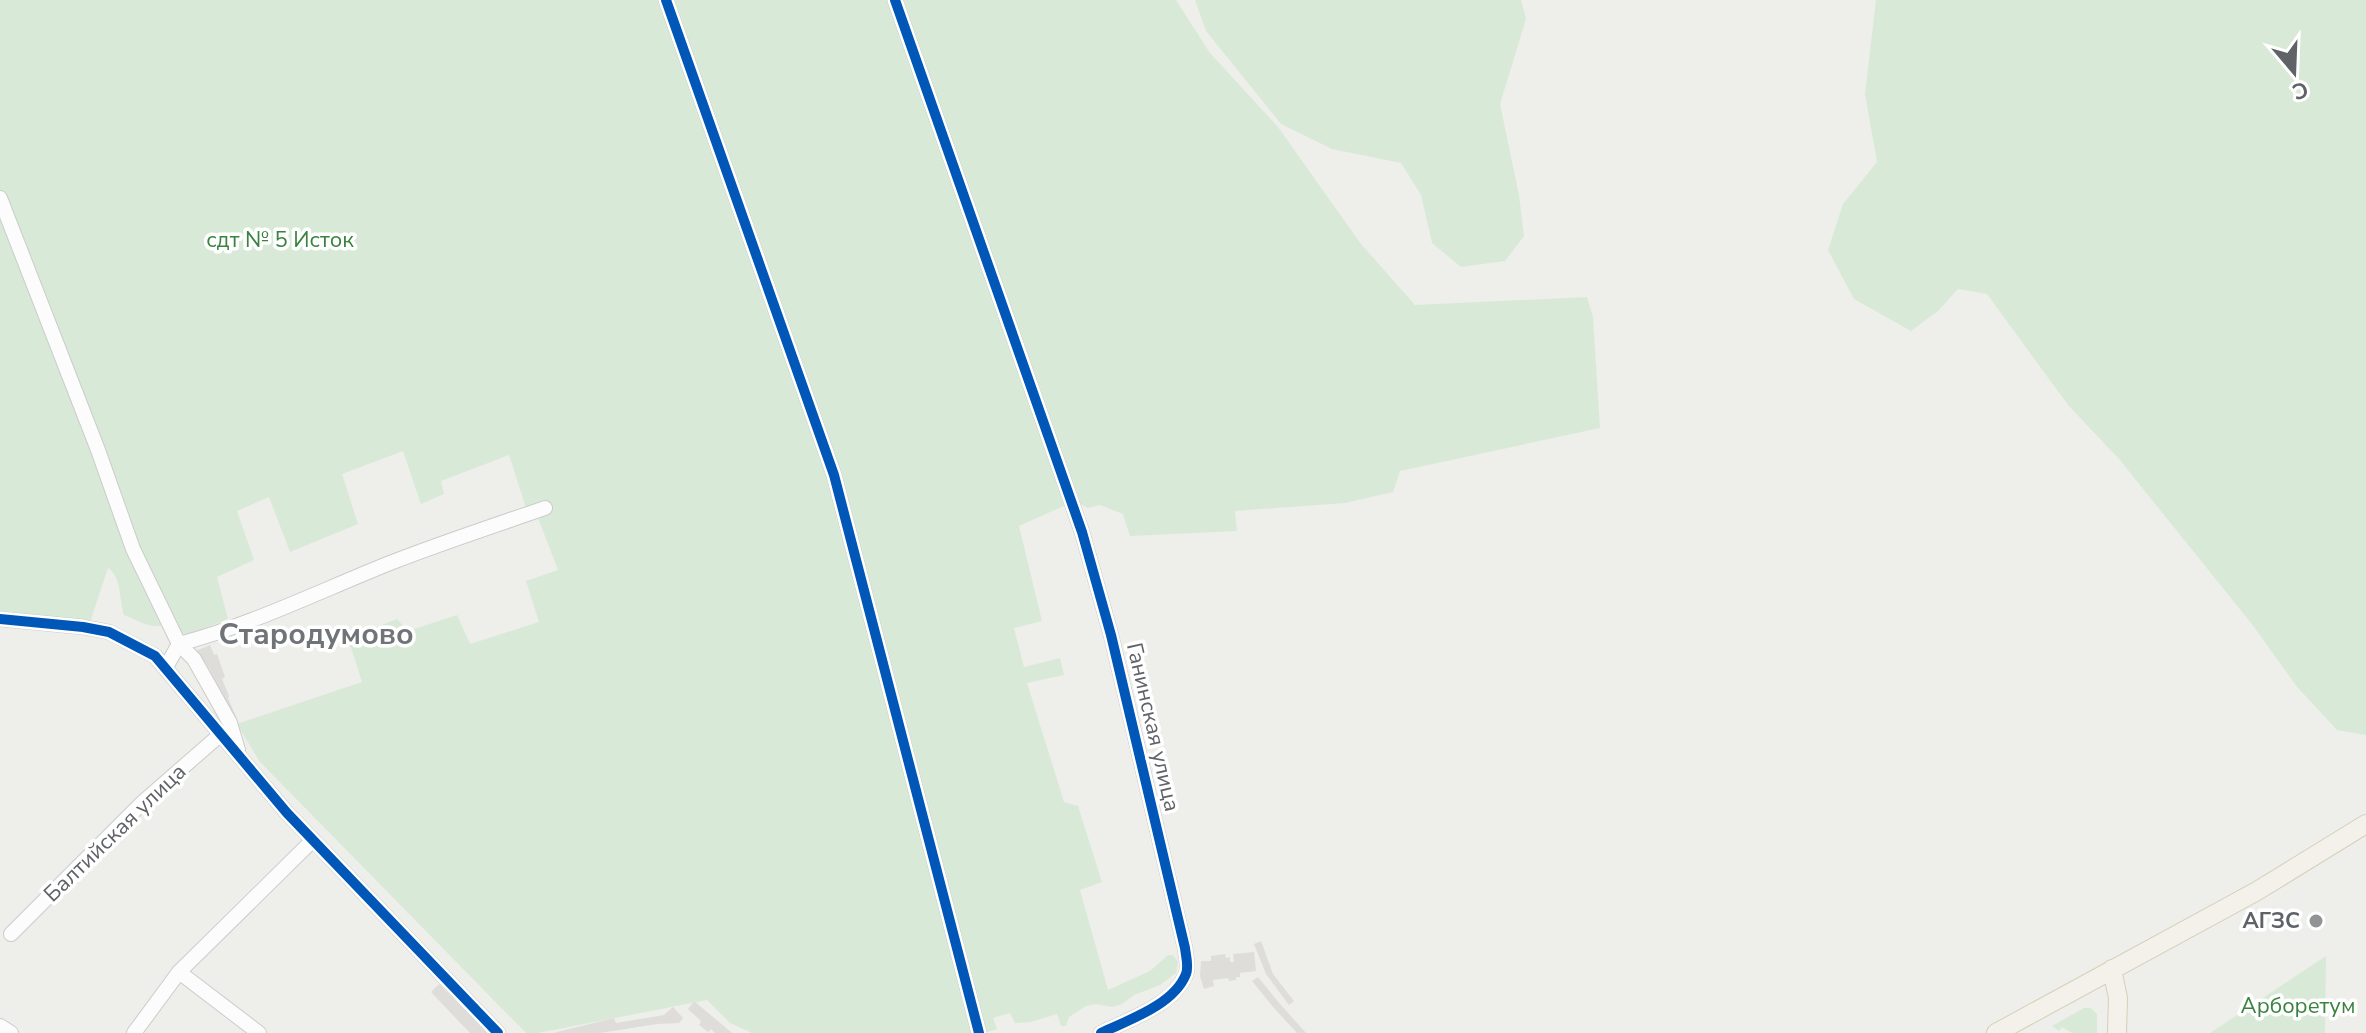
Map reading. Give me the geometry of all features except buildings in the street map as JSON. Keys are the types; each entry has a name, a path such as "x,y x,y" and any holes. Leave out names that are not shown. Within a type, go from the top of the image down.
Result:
{"main road":[{"path":"1996,1033 2257,891 2366,824"},
{"path":"2112,969 2118,998 2117,1033"}],"street":[{"path":"666,0 834,475 979,1033"},
{"name":"Ганинская улица","path":"895,0 1072,503 1111,635 1187,961 1186,973 1172,993 1101,1033"},
{"path":"0,198 133,549 179,644 194,659 230,723 240,758"},
{"path":"166,667 179,644 203,638 391,563 545,508"},
{"path":"0,619 109,632 145,648 166,667 240,758 313,840 498,1033"},
{"name":"Балтийская улица","path":"11,934 143,802 221,734"},
{"path":"134,1033 179,972 313,840"},
{"path":"179,972 259,1033"},
{"path":"0,1026 11,1033"}],"shaded area":[{"path":"210,645 214,655 217,654 225,677 222,679 237,719 233,721 210,670 196,651"},
{"path":"1261,941 1273,974 1294,1001 1289,1005 1266,974 1254,944"},
{"path":"1254,952 1256,971 1240,973 1236,980 1213,980 1214,986 1204,989 1200,976 1201,961 1211,961 1211,956 1225,954 1226,958 1230,957 1230,962 1234,962 1233,954"},
{"path":"1258,977 1306,1033 1297,1033 1274,1008 1252,981"},
{"path":"439,984 487,1033 470,1033 431,992"},
{"path":"694,1001 732,1033 715,1033 711,1029 708,1032 699,1025 701,1021 688,1009"},
{"path":"673,1007 683,1018 679,1023 600,1033 553,1033 614,1018 616,1023 664,1015"}],"green space":[{"name":"сдт № 5 Исток","path":"0,0 1176,0 1210,53 1278,127 1361,244 1415,305 1587,297 1593,317 1600,428 1400,471 1393,492 1345,503 1235,511 1237,531 1130,536 1123,514 1100,505 1088,508 1080,504 1066,505 1019,526 1042,621 1014,628 1024,667 1060,658 1064,675 1027,683 1064,802 1078,806 1102,882 1080,890 1108,990 1150,971 1168,955 1173,955 1178,962 1176,973 1160,985 1112,1007 1086,1006 1069,1017 1066,1026 1061,1026 1057,1014 1015,1023 1010,1013 993,1018 997,1029 984,1033 752,1033 730,1023 707,1000 526,1033 260,762 237,724 362,682 348,638 397,619 408,631 457,615 470,644 539,622 526,581 558,570 535,510 527,511 509,455 441,481 444,494 421,504 403,451 342,474 358,524 290,552 269,497 237,511 254,560 217,577 228,619 186,635 169,623 152,626 124,615 116,577 108,568 88,628 0,619"},
{"path":"1195,0 1521,0 1526,19 1500,104 1519,195 1524,236 1505,261 1461,267 1432,243 1421,195 1401,163 1332,149 1281,124 1206,31"},
{"path":"1876,0 2366,0 2366,735 2337,730 2298,688 2251,623 2119,459 2068,405 1987,294 1958,289 1938,311 1911,331 1854,299 1828,250 1843,204 1877,162 1865,94"},
{"name":"Арборетум","path":"2326,956 2325,1033 2210,1033"},
{"path":"2084,1008 2091,1008 2097,1014 2097,1033 2072,1033 2062,1027 2059,1031 2052,1026"}],"cycle path":[{"path":"666,0 834,475 979,1033"},
{"path":"895,0 1082,532 1111,635 1185,948 1186,974 1180,985 1161,1003 1101,1033"},
{"path":"0,619 109,632 155,656 287,813 498,1033"}],"place":[{"name":"АГЗС","path":"2316,921"}],"district":[{"name":"Стародумово","path":"316,634"}]}
